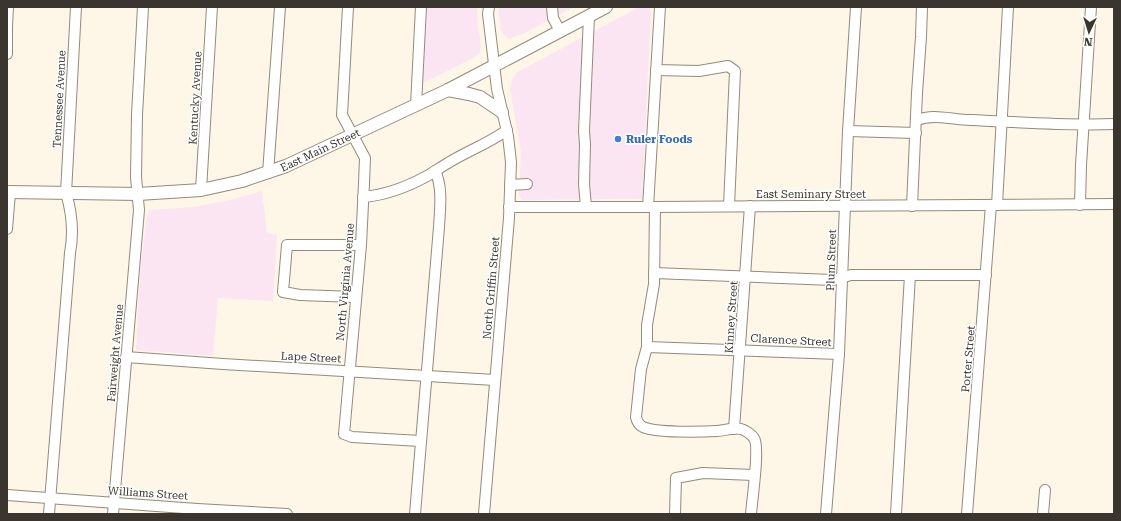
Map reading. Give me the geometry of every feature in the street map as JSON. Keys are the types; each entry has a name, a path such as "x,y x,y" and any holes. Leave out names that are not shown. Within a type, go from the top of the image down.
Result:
{"main road":[{"name":"East Main Street","path":"9,192 138,194 201,190 242,181 268,173 448,90 606,7"},
{"path":"448,90 480,97 502,112"}],"street":[{"path":"7,54 8,7"},
{"name":"Tennessee Avenue","path":"49,514 70,253 73,238 71,208 66,193 76,7"},
{"name":"Fairweight Avenue","path":"113,514 140,210 136,178 137,115 143,7"},
{"name":"Kentucky Avenue","path":"201,190 212,7"},
{"path":"268,173 280,7"},
{"name":"North Virginia Avenue","path":"348,7 342,115 365,158 361,244 344,434 352,437 420,441"},
{"path":"416,105 421,7"},
{"name":"North Griffin Street","path":"484,514 509,207 511,162 507,130 496,89 488,14 489,7"},
{"path":"552,7 553,18 560,31"},
{"path":"660,7 656,70 652,207 654,284 647,325 646,347 640,369 637,422 641,426 657,430 692,432 742,429 753,437 756,442 756,451 751,514"},
{"name":"Plum Street","path":"826,514 839,354 848,132 856,7"},
{"path":"912,206 922,7"},
{"name":"Porter Street","path":"968,514 986,275 1002,122 1008,7"},
{"path":"1080,205 1081,165 1091,7"},
{"path":"586,208 584,184 584,131 589,16"},
{"path":"656,70 699,71 728,66 736,72 729,206"},
{"path":"917,120 926,116 936,116 947,119 1002,122 1084,125 1114,124"},
{"path":"363,197 380,196 426,177 448,162 497,137 507,130"},
{"path":"848,132 916,133"},
{"path":"415,514 439,219 439,178 435,171"},
{"path":"510,185 527,184"},
{"path":"7,229 9,192"},
{"name":"East Seminary Street","path":"509,207 586,208 1114,204"},
{"name":"Kinney Street","path":"734,429 750,206"},
{"path":"355,298 300,295 283,292 287,245 361,244"},
{"path":"654,273 833,280 851,275 986,275"},
{"path":"896,514 910,275"},
{"name":"Clarence Street","path":"646,347 839,354"},
{"name":"Lape Street","path":"126,357 495,380"},
{"path":"674,514 676,478 703,473 754,475"},
{"path":"1043,514 1045,490"},
{"name":"Williams Street","path":"7,495 114,503 197,512 287,514"}],"shaded area":[{"path":"421,7 477,7 478,28 481,44 480,53 473,58 417,86"},
{"path":"498,7 573,7 523,34 508,39 501,31"},
{"path":"639,7 649,7 651,10 642,199 522,200 519,195 521,152 510,89 512,80 517,73 525,68"},
{"path":"262,191 267,233 277,235 273,301 218,298 213,356 136,350 140,273 147,215 150,210 193,207 230,200"}],"place":[{"name":"Ruler Foods","path":"618,139"}]}
